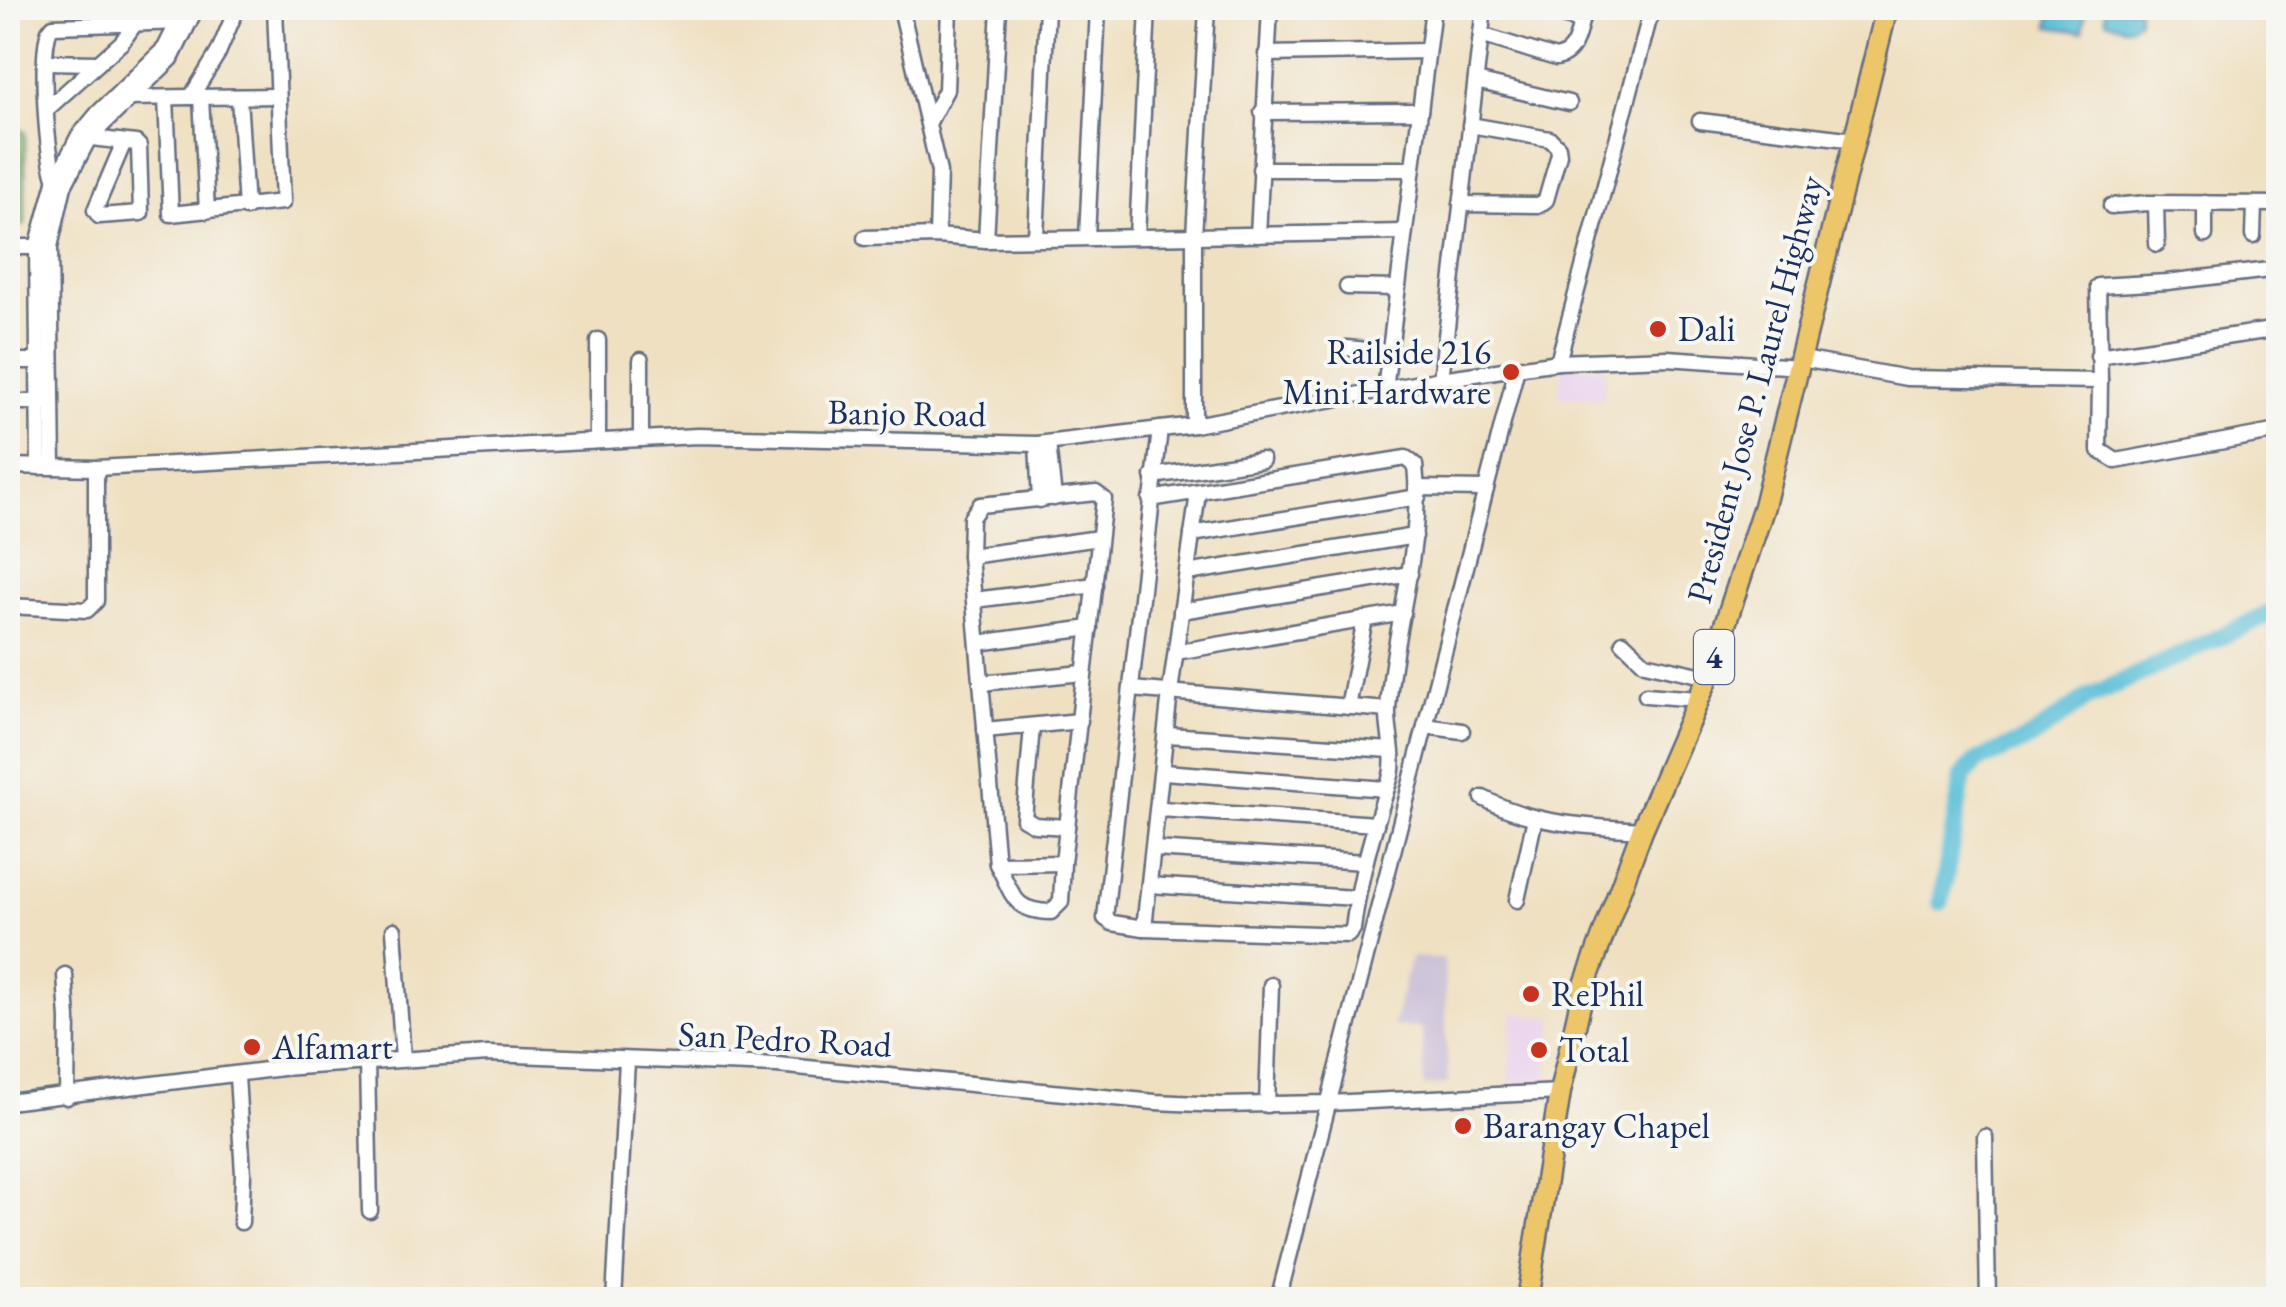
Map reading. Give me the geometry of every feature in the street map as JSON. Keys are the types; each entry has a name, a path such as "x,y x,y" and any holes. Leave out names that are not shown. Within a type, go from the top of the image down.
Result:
{"highway":[{"name":"President Jose P. Laurel Highway","path":"1527,1300 1560,1092 1584,987 1642,830 1708,677 1764,506 1886,8"}],"street":[{"path":"47,109 122,42 146,8"},
{"path":"46,467 44,247 59,184 98,112 123,98 196,8"},
{"path":"207,211 196,97 237,8"},
{"path":"166,98 171,214 279,205 284,199 275,8"},
{"path":"902,8 938,172 937,236"},
{"path":"929,122 946,90 949,8"},
{"path":"986,240 999,8"},
{"path":"1036,238 1046,8"},
{"path":"1087,237 1098,8"},
{"path":"1136,237 1148,8"},
{"path":"1194,425 1194,236 1207,8"},
{"path":"1258,235 1270,8"},
{"path":"1385,390 1433,8"},
{"path":"1441,379 1484,8"},
{"path":"1481,35 1556,58 1572,52 1582,14 1531,8"},
{"path":"1558,362 1652,8"},
{"path":"59,184 48,147 46,36 53,26 137,24 185,17"},
{"path":"1266,54 1427,51"},
{"path":"46,62 96,62"},
{"path":"1476,82 1568,104"},
{"path":"123,98 278,96"},
{"path":"238,97 246,208"},
{"path":"1262,112 1420,111"},
{"path":"1700,121 1855,140"},
{"path":"1461,204 1539,206 1546,200 1558,154 1558,147 1550,139 1470,125"},
{"path":"84,137 124,142 139,146 142,210 138,215 99,216 95,210 124,142"},
{"path":"1260,169 1412,169"},
{"path":"2156,203 2157,244"},
{"path":"2205,203 2205,235"},
{"path":"2252,236 2254,204"},
{"path":"2111,206 2278,204"},
{"path":"864,238 937,236 986,240 1404,232"},
{"path":"8,248 44,247"},
{"path":"2278,269 2098,286 2100,450 2116,461 2278,431"},
{"path":"1347,288 1396,288"},
{"path":"2098,356 2278,328"},
{"path":"598,340 598,440"},
{"path":"1346,348 1390,352"},
{"name":"Banjo Road","path":"8,466 96,468 697,436 1043,444 1194,425 1441,379 1558,362 1666,358 1801,363 1907,378 2100,381"},
{"path":"641,360 641,439"},
{"path":"8,361 45,361"},
{"path":"1278,1300 1517,368"},
{"path":"8,440 12,435 10,402 45,402"},
{"path":"1150,499 1406,458 1415,465 1415,536 1388,710 1391,778 1365,862 1353,929 1344,936 1144,928 1112,923 1104,913 1132,690 1150,499 1160,430"},
{"path":"1043,444 1047,499"},
{"path":"1153,476 1262,460"},
{"path":"8,606 88,610 96,601 96,468"},
{"path":"1192,534 1418,493 1486,489"},
{"path":"1144,928 1170,692 1198,493"},
{"path":"1100,496 1104,499 1098,538 1061,902 1050,912 1022,908 997,864 970,556 974,510 980,505 1100,496"},
{"path":"1187,573 1415,536"},
{"path":"970,556 1098,538"},
{"path":"1181,611 1410,574"},
{"path":"974,600 1096,585"},
{"path":"1176,652 1404,612"},
{"path":"1348,708 1365,619"},
{"path":"978,643 1090,628"},
{"path":"1623,642 1645,662 1708,677"},
{"path":"982,684 1083,673"},
{"path":"1132,690 1388,710"},
{"path":"1646,695 1698,699"},
{"path":"986,730 1080,722"},
{"path":"1426,726 1462,731"},
{"path":"1032,727 1024,818 1035,825 1067,827"},
{"path":"1168,736 1392,750"},
{"path":"1164,772 1386,788"},
{"path":"1484,798 1514,813 1536,818 1642,830"},
{"path":"1160,808 1376,824"},
{"path":"1517,900 1536,818"},
{"path":"1154,849 1365,862"},
{"path":"997,864 1063,863"},
{"path":"1149,885 1356,898"},
{"path":"394,930 403,1060"},
{"path":"65,975 67,1097"},
{"path":"1267,1105 1271,985"},
{"name":"San Pedro Road","path":"8,1102 282,1068 488,1054 777,1065 1156,1102 1267,1105 1560,1092"},
{"path":"614,1300 626,1061"},
{"path":"367,1062 370,1210"},
{"path":"237,1076 242,1222"},
{"path":"1985,1137 1988,1300"}],"shaded area":[{"path":"1563,366 1606,366 1604,399 1558,396"},
{"path":"1411,957 1444,958 1448,1083 1424,1087 1422,1028 1393,1026"},
{"path":"1513,1012 1555,1019 1547,1080 1509,1083"}],"green space":[{"path":"8,131 25,131 25,225 8,226"}],"water":[{"path":"2051,8 2073,8 2085,13 2083,32 2049,27"},
{"path":"2104,8 2138,8 2138,19 2130,26 2119,26 2106,21"}],"waterway":[{"path":"1941,902 1963,776 1977,761 2031,738 2087,698 2278,610"}],"place":[{"name":"Dali","path":"1658,329"},
{"name":"Railside 216 Mini Hardware","path":"1511,372"},
{"name":"RePhil","path":"1531,994"},
{"name":"Alfamart","path":"252,1047"},
{"name":"Total","path":"1539,1050"},
{"name":"Barangay Chapel","path":"1463,1126"}]}
